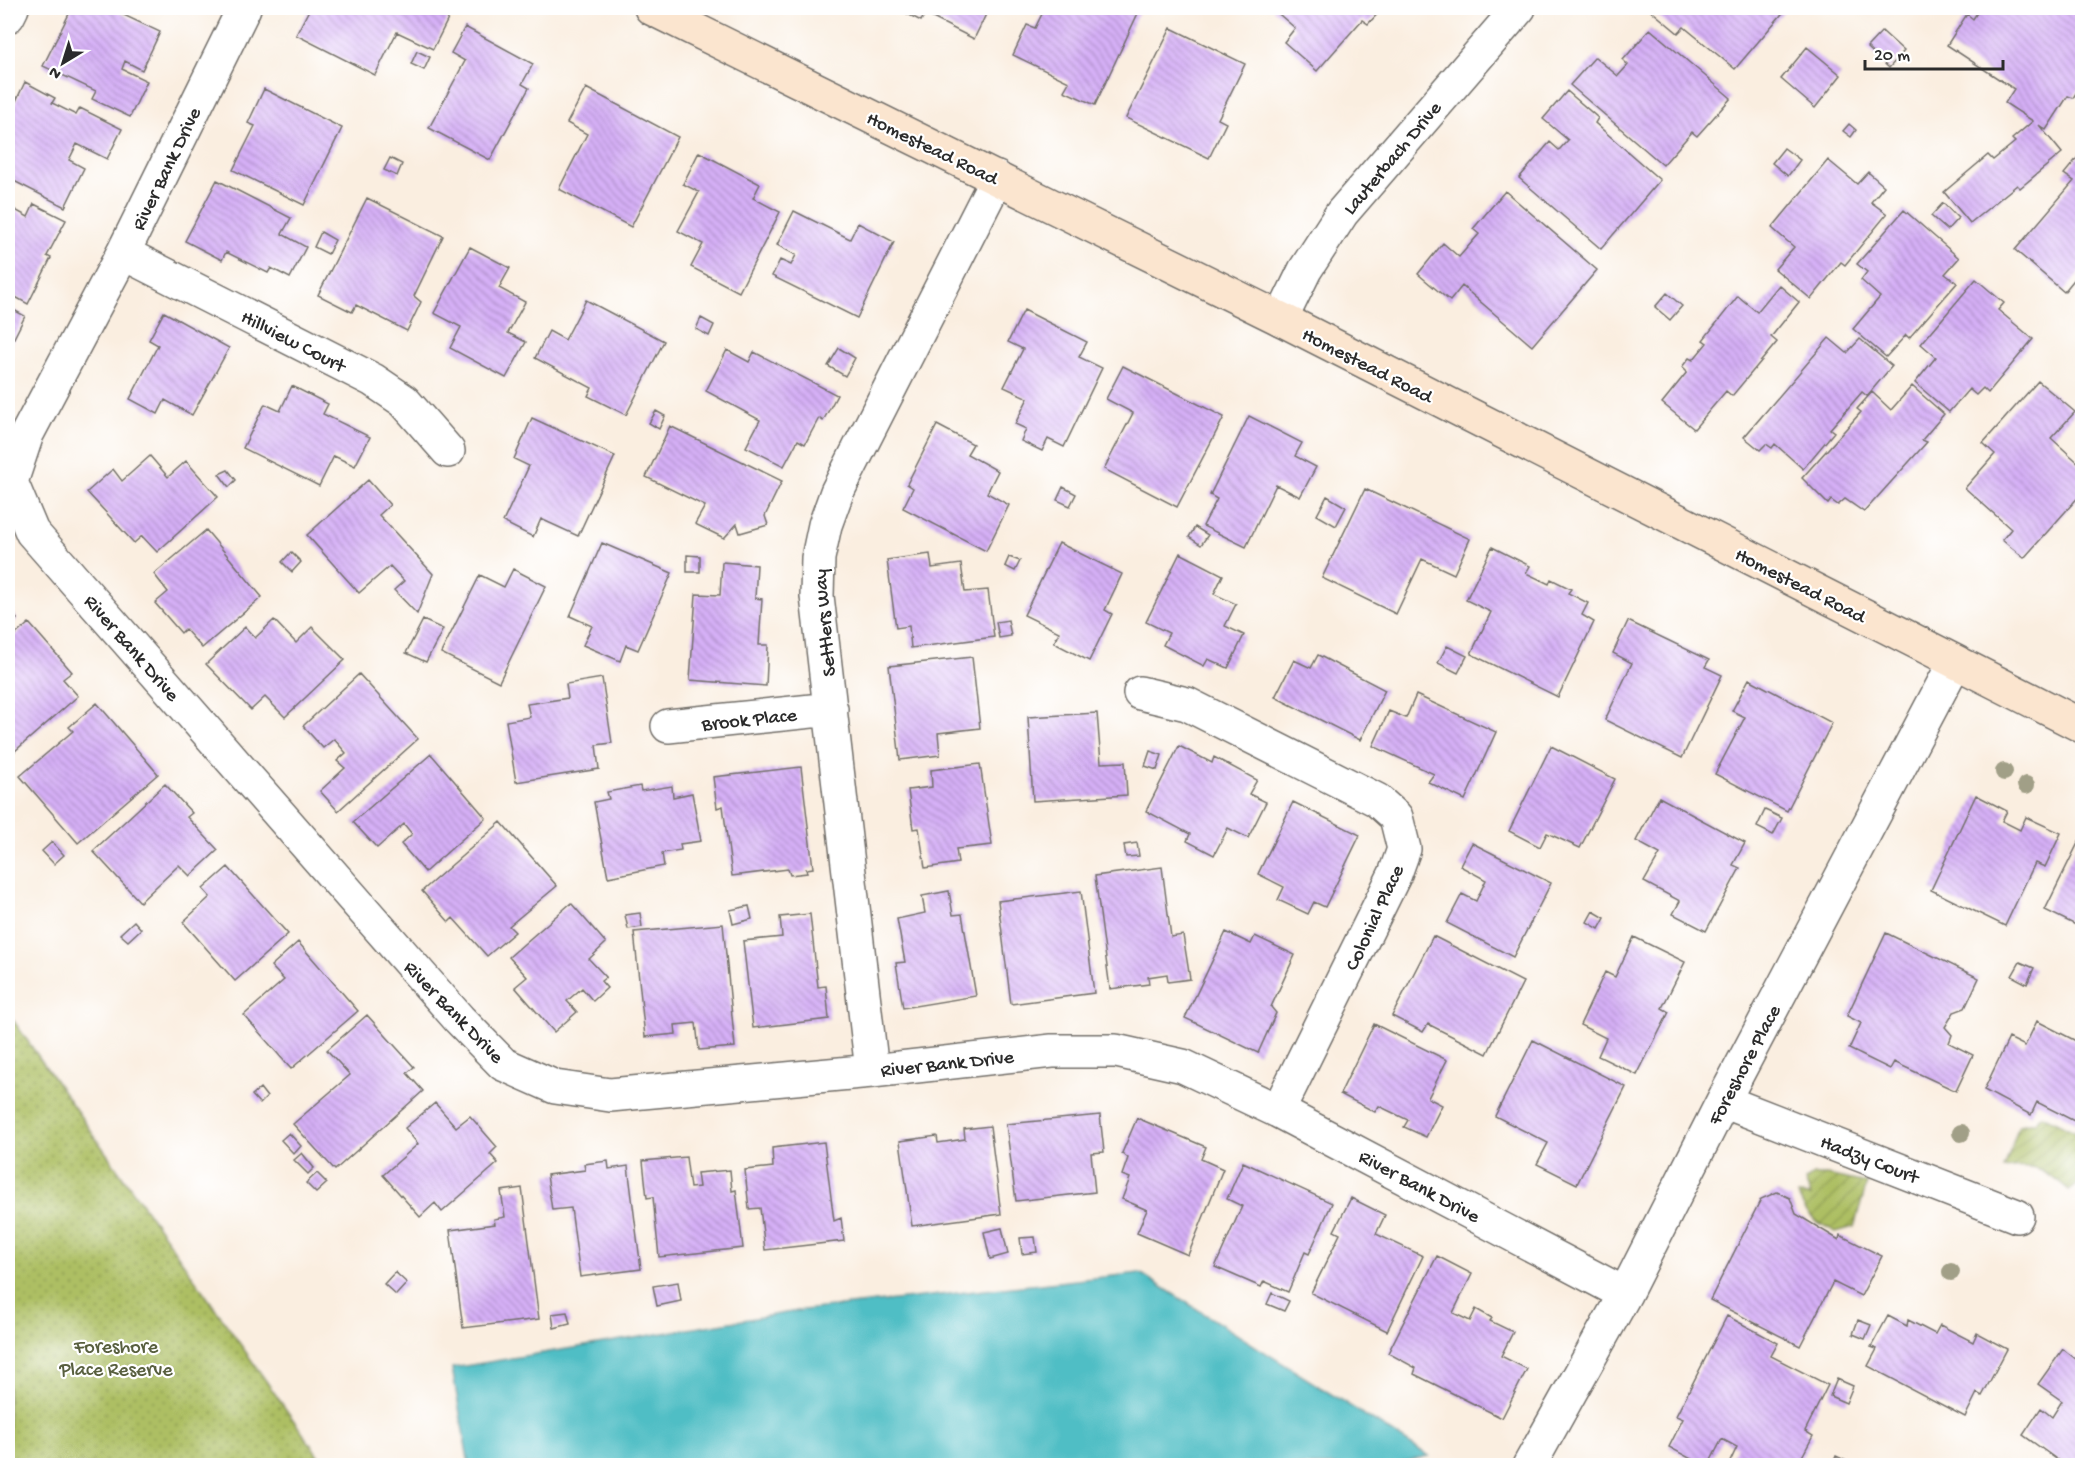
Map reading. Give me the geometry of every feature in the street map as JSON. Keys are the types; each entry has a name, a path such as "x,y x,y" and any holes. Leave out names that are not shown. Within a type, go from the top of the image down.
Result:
{"street":[{"path":"8,16 12,8"},
{"name":"River Bank Drive","path":"244,8 123,253 27,434 11,482 29,524 40,541 459,1019 503,1064 555,1088 610,1095 872,1071 1052,1051 1116,1051 1183,1066 1278,1110 1625,1294"},
{"name":"Homestead Road","path":"651,8 1281,319 2082,726"},
{"name":"Lauterbach Drive","path":"1281,319 1305,270 1342,213 1519,8"},
{"name":"Settlers Way","path":"872,1071 817,596 818,558 825,525 837,492 997,178"},
{"name":"Hillview Court","path":"123,253 373,380 404,401 448,451"},
{"name":"Foreshore Place","path":"1528,1466 1625,1294 1723,1101 1955,662"},
{"name":"Colonial Place","path":"1140,693 1187,704 1377,800 1396,817 1404,849 1395,874 1278,1110"},
{"name":"Brook Place","path":"668,726 831,710"},
{"name":"Hadzy Court","path":"1723,1101 2017,1216"}],"green space":[{"name":"Foreshore Place Reserve","path":"8,1013 325,1465 8,1465"},
{"path":"2042,1115 2082,1135 2082,1181 2069,1191 2040,1170 2025,1167 2004,1169 2019,1125 2035,1122"},
{"path":"1813,1175 1827,1175 1867,1183 1854,1227 1836,1232 1817,1222 1808,1214 1798,1195 1811,1196 1805,1181"}],"water":[{"path":"1140,1273 1429,1456 1387,1466 469,1465 452,1368 804,1310"}],"building":[{"path":"72,8 109,8 160,32 142,70 125,61 122,69 147,81 130,117 92,99 96,91 43,66"},
{"path":"310,8 430,8 449,17 433,49 397,32 375,75 296,35"},
{"path":"896,8 984,8 988,10 974,39 925,14 921,21"},
{"path":"1045,8 1133,8 1139,11 1095,105 1064,91 1069,82 1013,55 1027,25 1035,28"},
{"path":"1274,8 1383,8 1368,24 1362,20 1317,71 1284,42 1295,28"},
{"path":"1648,8 1787,8 1735,69 1684,27 1678,33"},
{"path":"1980,8 2067,8 2082,17 2082,84 2073,98 2068,96 2046,130 2039,125 2062,153 2020,188 2017,185 1970,223 1944,192 1988,155 1993,160 2015,142 2012,139 2033,121 2005,103 2014,89 1947,45 1967,14 1973,19"},
{"path":"465,27 533,64 522,84 529,88 490,160 429,128 465,61 451,53"},
{"path":"1171,28 1245,64 1218,119 1226,123 1209,158 1126,118"},
{"path":"1650,29 1731,98 1697,136 1692,132 1663,165 1570,85 1595,57 1618,76 1628,65 1623,60"},
{"path":"1882,31 1904,51 1889,68 1867,47"},
{"path":"1807,47 1841,75 1815,108 1781,79"},
{"path":"417,51 430,57 424,70 411,64"},
{"path":"25,82 55,98 52,103 76,115 80,108 122,129 107,159 77,144 69,160 84,168 65,207 8,178 8,118"},
{"path":"586,88 678,137 631,227 559,189 587,134 567,123"},
{"path":"264,89 342,128 304,205 233,170 255,126 248,123"},
{"path":"1567,91 1598,118 1595,123 1660,180 1601,249 1519,178 1550,142 1559,150 1568,140 1543,119"},
{"path":"1849,124 1856,130 1851,137 1843,131"},
{"path":"1784,148 1800,160 1788,176 1772,163"},
{"path":"699,152 760,184 753,198 780,212 739,292 691,267 703,244 678,231 699,192 683,184"},
{"path":"2082,152 2082,270 2064,292 2015,250 2074,181 2064,174"},
{"path":"390,158 402,164 397,176 384,170"},
{"path":"1828,160 1857,184 1868,172 1884,186 1871,202 1887,214 1845,265 1841,262 1811,299 1775,269 1794,247 1772,228"},
{"path":"217,180 291,218 282,234 306,247 290,278 271,268 268,273 226,252 222,260 185,241"},
{"path":"1505,191 1597,270 1532,346 1462,286 1450,301 1418,274 1443,243 1459,257 1479,234 1473,229"},
{"path":"367,198 443,236 414,296 421,302 407,331 356,305 352,312 318,295"},
{"path":"1943,203 1958,218 1947,230 1931,216"},
{"path":"34,204 66,220 47,256 51,258 28,304 8,293 8,206 28,217"},
{"path":"1904,210 1959,258 1945,274 1957,283 1909,338 1906,335 1886,357 1853,329 1880,297 1861,280 1867,272 1857,264"},
{"path":"794,211 850,239 858,223 894,242 857,318 772,276 780,260 791,265 796,255 777,245"},
{"path":"321,232 335,240 328,254 314,247"},
{"path":"470,247 510,268 499,288 525,302 508,333 526,342 506,378 450,348 461,327 434,313"},
{"path":"1976,279 2004,303 1998,310 2033,339 1988,393 1983,388 1976,395 1969,389 1949,412 1915,383 1936,357 1921,344"},
{"path":"1779,285 1799,302 1771,337 1777,342 1732,396 1726,391 1694,429 1662,403 1687,372 1682,367 1689,358 1693,360 1707,343 1703,340 1738,296 1757,312"},
{"path":"1667,293 1682,306 1670,320 1655,307"},
{"path":"586,300 664,341 626,415 588,396 592,388 535,358 549,331 565,340"},
{"path":"8,307 25,316 8,350"},
{"path":"1024,310 1087,342 1079,357 1102,368 1064,447 1048,439 1042,451 1021,441 1026,429 1015,424 1028,398 1004,387 1023,349 1008,342"},
{"path":"164,312 229,348 192,415 165,400 158,414 130,399 158,345 149,340"},
{"path":"701,318 714,325 709,336 696,329"},
{"path":"1829,338 1847,353 1860,339 1892,366 1867,396 1862,392 1830,429 1834,432 1803,469 1775,444 1772,448 1766,444 1760,450 1744,437"},
{"path":"839,348 855,358 845,376 828,366"},
{"path":"727,350 749,362 754,352 837,395 823,421 819,418 805,444 798,440 784,466 746,447 760,420 706,391"},
{"path":"1123,366 1224,417 1177,507 1104,469 1133,413 1106,399"},
{"path":"2038,381 2075,412 2051,438 2082,466 2082,493 2024,558 2002,540 2011,529 1965,488 1995,454 1983,443"},
{"path":"292,386 328,404 323,414 370,437 355,466 334,456 319,486 243,448 265,404 280,411"},
{"path":"1912,386 1944,414 1922,440 1927,442 1864,512 1845,499 1838,505 1831,500 1828,504 1802,478 1861,412 1857,409 1872,392 1891,410"},
{"path":"656,411 665,416 659,429 649,423"},
{"path":"1249,416 1302,443 1295,456 1316,467 1300,497 1276,485 1246,547 1203,526 1217,499 1210,495"},
{"path":"532,418 615,456 578,536 541,519 533,537 503,522 529,466 514,459"},
{"path":"937,425 973,444 967,454 998,471 987,493 1009,505 986,551 903,508 913,488 907,484"},
{"path":"670,426 782,481 765,516 768,525 740,533 737,524 724,538 695,524 705,506 646,477"},
{"path":"150,456 168,477 186,461 218,497 157,552 142,536 134,543 87,492 113,469 122,481"},
{"path":"228,470 236,480 229,487 219,474"},
{"path":"368,480 390,505 379,515 433,574 417,614 394,590 404,581 390,566 359,593 307,535"},
{"path":"1063,487 1076,494 1070,506 1057,500"},
{"path":"1365,489 1470,539 1454,574 1422,559 1396,614 1322,578"},
{"path":"1327,496 1346,507 1336,526 1317,515"},
{"path":"1195,527 1208,535 1201,545 1189,537"},
{"path":"206,530 262,597 202,648 185,629 181,633 155,603 168,592 154,574"},
{"path":"602,543 672,573 638,650 626,645 620,661 583,645 592,626 570,616"},
{"path":"1059,543 1122,574 1105,610 1112,614 1089,661 1054,643 1059,632 1024,615"},
{"path":"1492,547 1530,566 1526,573 1549,584 1551,579 1571,589 1568,593 1588,603 1582,615 1594,622 1558,697 1471,654 1491,612 1466,600"},
{"path":"291,552 301,562 292,572 282,562"},
{"path":"1180,553 1223,575 1214,594 1236,604 1225,626 1244,635 1228,668 1208,659 1204,666 1163,645 1169,633 1146,622"},
{"path":"930,554 932,568 961,564 965,592 988,590 994,637 911,648 909,626 896,628 887,560"},
{"path":"687,555 700,556 700,572 687,572"},
{"path":"1009,557 1020,561 1015,571 1005,566"},
{"path":"722,562 757,565 755,598 762,599 759,645 768,645 766,686 690,680 696,594 720,595"},
{"path":"513,569 546,586 499,682 441,653 480,575 504,587"},
{"path":"8,608 17,619 8,628"},
{"path":"274,620 296,643 312,627 345,660 285,717 265,697 251,710 206,664 245,627 255,638"},
{"path":"423,620 443,629 426,662 406,653"},
{"path":"1008,620 1011,636 999,638 996,622"},
{"path":"1628,621 1709,660 1705,667 1722,675 1682,758 1605,720 1632,663 1613,653"},
{"path":"29,623 72,672 63,679 78,696 8,757 8,641"},
{"path":"1447,646 1467,656 1458,673 1438,663"},
{"path":"1318,655 1385,690 1360,740 1275,697 1294,660 1311,668"},
{"path":"972,657 980,728 938,733 940,755 900,760 889,666"},
{"path":"359,674 418,739 338,811 320,791 345,768 337,761 346,753 334,739 323,748 303,726"},
{"path":"602,678 612,743 596,745 599,769 516,782 506,721 530,717 527,704 568,698 566,684"},
{"path":"1749,679 1832,723 1787,811 1715,774 1745,717 1732,711"},
{"path":"1416,695 1496,732 1465,800 1428,782 1434,774 1373,746 1389,711 1406,718"},
{"path":"97,703 158,774 78,843 20,776 73,731 69,727"},
{"path":"1097,713 1101,763 1125,762 1127,795 1033,801 1028,717"},
{"path":"1179,746 1212,763 1214,757 1257,780 1249,794 1266,802 1248,838 1228,828 1214,855 1187,841 1190,834 1146,811"},
{"path":"1551,746 1615,779 1580,848 1547,833 1540,847 1509,831"},
{"path":"1150,751 1162,755 1157,770 1145,766"},
{"path":"431,754 486,818 425,872 401,844 412,834 404,824 377,848 353,822"},
{"path":"980,764 992,845 956,849 958,863 925,868 919,828 913,829 908,790 932,787 931,770"},
{"path":"801,767 813,868 806,869 807,873 790,875 788,869 732,876 723,806 717,808 713,777"},
{"path":"165,784 192,813 187,817 218,850 190,876 179,865 140,902 93,851"},
{"path":"640,786 641,791 672,786 673,797 692,793 701,841 680,844 681,850 662,853 664,866 608,877 594,802 609,799 607,792"},
{"path":"1976,795 2007,811 2002,821 2020,830 2026,817 2061,833 2045,867 2035,863 2005,926 1931,890"},
{"path":"1659,797 1745,843 1733,865 1740,868 1706,931 1673,914 1680,901 1644,882 1660,854 1636,841"},
{"path":"1293,802 1360,835 1325,907 1314,902 1308,914 1278,900 1284,887 1258,874"},
{"path":"1765,810 1782,818 1773,835 1757,827"},
{"path":"501,822 557,886 509,926 515,932 487,956 453,918 449,922 422,891"},
{"path":"2080,839 2082,840 2082,928 2045,910"},
{"path":"52,842 64,855 54,864 42,851"},
{"path":"1137,843 1139,856 1126,857 1124,845"},
{"path":"1472,843 1551,883 1513,957 1447,923 1462,894 1476,901 1486,880 1460,866"},
{"path":"228,867 288,934 235,981 183,922 210,897 203,889"},
{"path":"1162,867 1171,937 1183,935 1190,979 1168,982 1167,974 1148,977 1149,984 1110,989 1095,876"},
{"path":"949,891 953,915 962,914 976,996 903,1008 896,963 905,962 897,919 925,913 922,896"},
{"path":"1081,891 1094,993 1011,1004 998,901"},
{"path":"571,903 606,943 589,959 606,977 601,981 607,988 593,1001 582,988 567,1001 577,1012 554,1032 515,987 527,977 509,957"},
{"path":"749,906 752,919 733,924 730,910"},
{"path":"1593,911 1605,918 1599,929 1587,922"},
{"path":"640,913 642,927 628,929 625,915"},
{"path":"810,914 818,987 826,986 829,1019 753,1028 743,941 782,937 780,917"},
{"path":"134,921 141,929 128,941 120,934"},
{"path":"723,924 735,1047 699,1050 696,1023 675,1025 676,1034 645,1037 634,932"},
{"path":"1226,932 1251,944 1255,936 1295,955 1271,1007 1276,1013 1258,1053 1185,1018"},
{"path":"1886,933 1979,978 1965,1008 1954,1012 1945,1027 1952,1035 1949,1043 1973,1055 1956,1091 1894,1062 1890,1069 1849,1049 1861,1023 1847,1016"},
{"path":"1433,936 1523,982 1487,1054 1428,1024 1423,1032 1392,1016"},
{"path":"1634,937 1685,962 1662,1008 1669,1012 1637,1075 1598,1056 1606,1038 1580,1025 1605,972 1615,977"},
{"path":"298,942 358,1011 291,1069 244,1015 284,980 271,966"},
{"path":"2020,962 2034,968 2027,984 2012,976"},
{"path":"367,1015 414,1067 407,1073 423,1091 335,1170 293,1124 350,1075 327,1050"},
{"path":"2037,1021 2082,1044 2082,1125 2037,1102 2031,1115 1984,1090 2009,1038 2025,1046"},
{"path":"1374,1024 1447,1060 1428,1098 1442,1105 1426,1137 1404,1127 1408,1120 1379,1106 1375,1112 1340,1094"},
{"path":"1533,1040 1626,1087 1577,1184 1537,1164 1548,1143 1495,1116"},
{"path":"260,1088 267,1097 260,1104 252,1095"},
{"path":"435,1103 456,1127 470,1116 497,1147 490,1154 498,1163 442,1212 435,1203 420,1217 383,1175 418,1144 405,1128"},
{"path":"1100,1115 1104,1152 1091,1153 1095,1192 1016,1201 1006,1124"},
{"path":"1137,1118 1206,1147 1201,1159 1223,1169 1188,1255 1137,1233 1147,1210 1122,1199 1130,1178 1122,1175 1128,1158 1122,1153"},
{"path":"990,1126 1001,1214 912,1226 900,1141 937,1136 938,1143 965,1139 964,1129"},
{"path":"289,1133 301,1146 294,1154 281,1140"},
{"path":"824,1142 834,1221 841,1218 844,1241 765,1250 760,1208 749,1209 745,1170 773,1167 772,1148"},
{"path":"302,1153 314,1168 308,1174 294,1160"},
{"path":"686,1157 690,1188 699,1187 697,1173 730,1170 732,1191 736,1190 743,1248 659,1257 653,1197 647,1198 643,1161"},
{"path":"608,1161 609,1169 628,1166 641,1269 580,1277 571,1208 552,1210 547,1175 585,1170 584,1164"},
{"path":"1243,1162 1332,1203 1309,1254 1305,1252 1288,1292 1264,1281 1261,1287 1215,1267 1242,1206 1227,1199"},
{"path":"317,1173 327,1183 316,1193 306,1183"},
{"path":"522,1188 539,1319 463,1328 450,1230 495,1224 494,1219 505,1217 501,1191"},
{"path":"1777,1192 1790,1198 1796,1214 1839,1240 1840,1235 1882,1256 1861,1296 1833,1282 1800,1346 1710,1300 1761,1199"},
{"path":"1351,1198 1385,1215 1376,1234 1423,1256 1387,1331 1311,1293 1340,1234 1334,1231"},
{"path":"1002,1228 1008,1254 990,1259 984,1232"},
{"path":"1035,1237 1037,1252 1022,1254 1020,1238"},
{"path":"1437,1256 1472,1274 1453,1313 1470,1321 1476,1309 1492,1318 1490,1321 1513,1332 1501,1356 1527,1369 1502,1418 1414,1374 1416,1368 1388,1353"},
{"path":"395,1272 407,1283 396,1295 384,1284"},
{"path":"678,1282 681,1301 657,1306 653,1286"},
{"path":"1272,1293 1289,1301 1284,1311 1267,1304"},
{"path":"567,1312 570,1324 554,1328 552,1314"},
{"path":"1727,1316 1778,1343 1771,1356 1828,1385 1805,1431 1813,1436 1797,1466 1728,1466 1737,1447 1722,1439 1708,1466 1669,1447 1683,1419 1676,1416"},
{"path":"1888,1316 1907,1326 1908,1320 1935,1334 1940,1325 1973,1342 1977,1333 2007,1349 1982,1396 1977,1393 1965,1417 1868,1366 1877,1349 1871,1347"},
{"path":"1858,1320 1871,1325 1865,1339 1853,1334"},
{"path":"2063,1349 2082,1364 2082,1466 2066,1466 2023,1435 2041,1408 2052,1417 2062,1401 2038,1384"},
{"path":"1837,1379 1853,1386 1846,1403 1830,1396"},
{"path":"1836,1456 1857,1466 1832,1466"}]}
